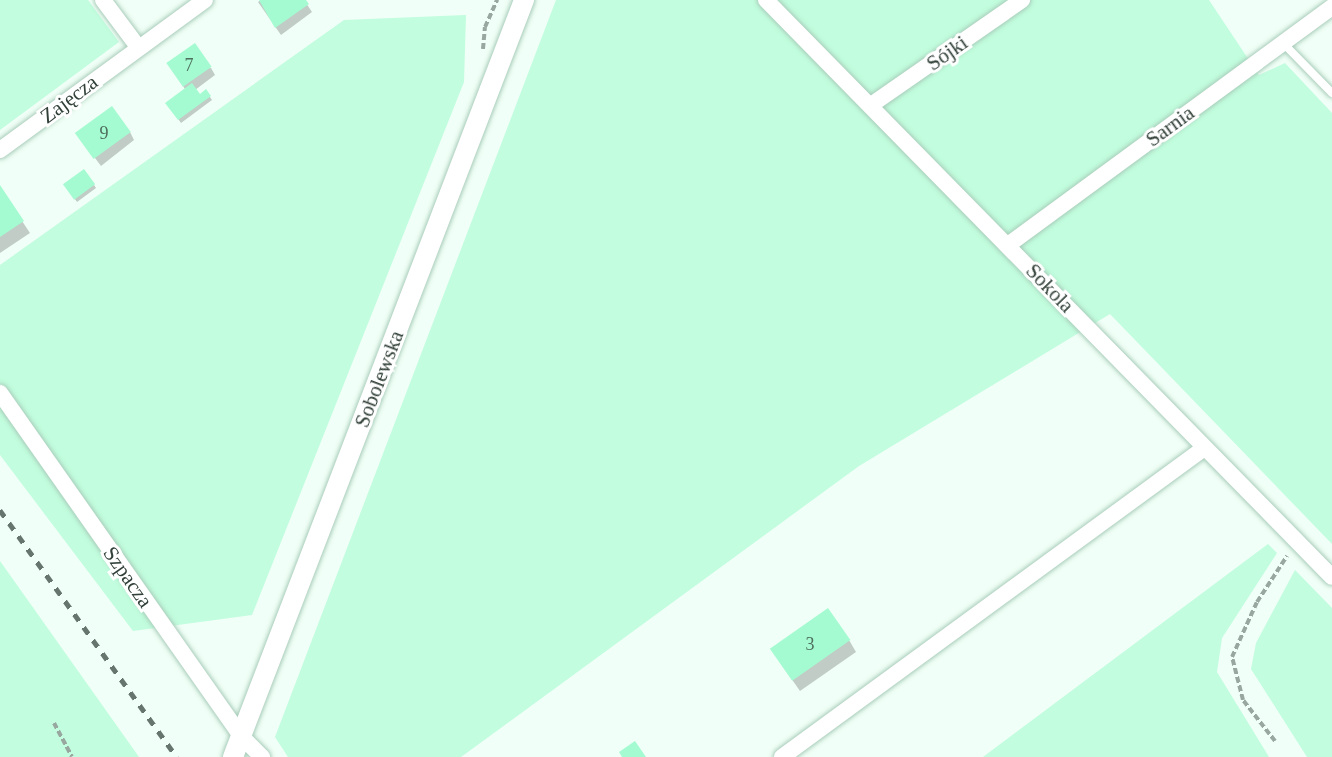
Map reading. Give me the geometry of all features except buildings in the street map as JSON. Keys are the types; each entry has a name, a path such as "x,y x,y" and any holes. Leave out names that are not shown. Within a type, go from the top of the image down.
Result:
{"street":[{"path":"103,0 138,47"},
{"name":"Zajęcza","path":"0,150 205,0"},
{"name":"Sobolewska","path":"233,757 524,0"},
{"name":"Sokola","path":"766,0 1008,245 1203,449 1332,577"},
{"name":"Sójki","path":"871,105 1022,0"},
{"name":"Sarnia","path":"1008,245 1332,7"},
{"name":"Szpacza","path":"0,393 241,736 262,757"},
{"path":"782,757 1203,449"}],"lane":[{"path":"1283,43 1332,93"}],"path":[{"path":"1275,741 1243,700 1232,657 1257,602 1297,542"},
{"path":"54,723 72,757"}],"green space":[{"path":"0,0 88,0 119,42 0,130"},
{"path":"556,0 1209,0 1259,75 1285,63 1332,113 1332,544 1110,314 859,466 461,757 288,757 275,737"},
{"path":"466,15 464,82 252,615 133,631 0,455 0,265 344,20"},
{"path":"1268,544 1277,553 1222,638 1217,672 1269,757 983,757"},
{"path":"0,561 139,757 0,757"},
{"path":"1295,570 1332,608 1332,757 1307,757 1251,669 1256,643"}],"railway":[{"path":"0,510 177,757"}]}
